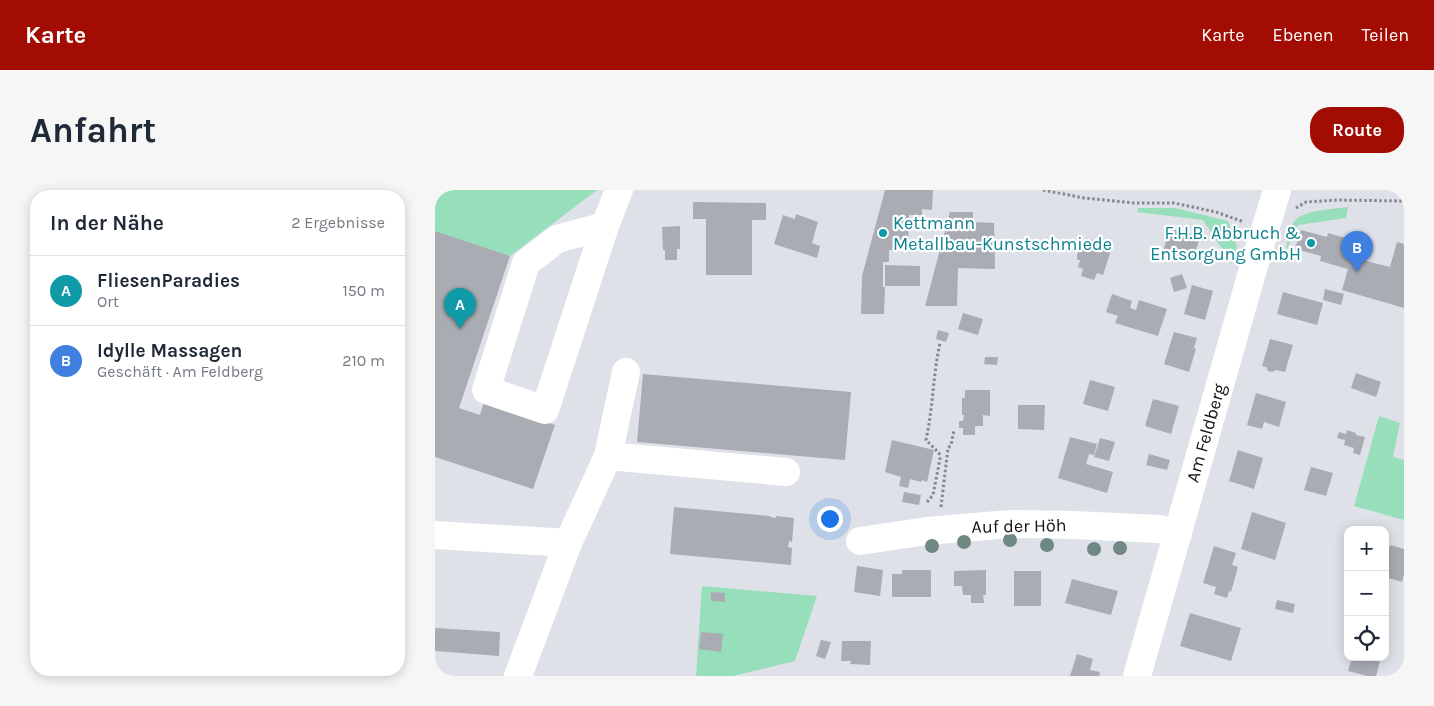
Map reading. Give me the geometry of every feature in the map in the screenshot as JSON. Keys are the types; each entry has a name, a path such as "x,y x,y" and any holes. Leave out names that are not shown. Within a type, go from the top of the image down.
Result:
{"street":[{"path":"605,226 557,239 526,263 486,390 545,410 605,226 619,190"},
{"name":"Am Feldberg","path":"1137,676 1265,225 1285,200"},
{"path":"524,676 516,676 568,543 608,456 626,372"},
{"path":"608,456 786,472"},
{"name":"Auf der Höh","path":"860,541 938,530 1009,524 1160,530 1178,534"},
{"path":"435,536 568,543"}],"path":[{"path":"1043,190 1084,198 1135,203 1174,204 1216,212 1242,222 1265,225"},
{"path":"1285,200 1306,202 1337,200 1404,201"},
{"path":"927,502 933,495 940,459 939,453 925,440 940,343"},
{"path":"938,530 948,448 951,445 954,430"}],"green space":[{"path":"435,190 597,190 510,256 435,231"},
{"path":"1348,207 1346,218 1298,225 1285,253 1291,228 1298,218 1319,211"},
{"path":"1138,208 1175,208 1228,221 1237,246 1232,264 1203,220 1137,212"},
{"path":"1379,416 1400,423 1393,457 1404,460 1404,520 1354,506"},
{"path":"702,586 817,596 795,661 733,676 696,676"}],"building":[{"path":"885,190 933,190 932,210 922,209 922,215 909,215 908,250 889,250 889,262 883,262 883,287 885,287 884,314 861,314 862,276"},
{"path":"693,202 766,203 766,220 752,220 752,275 706,275 706,219 693,219"},
{"path":"950,212 973,212 973,222 994,223 995,269 958,268 957,306 925,306"},
{"path":"796,214 818,222 812,243 820,246 817,258 774,244 783,215 795,219"},
{"path":"680,226 680,249 677,249 677,260 665,260 662,227"},
{"path":"1170,228 1200,237 1193,260 1163,251"},
{"path":"1301,230 1327,237 1328,233 1356,241 1354,249 1368,254 1366,261 1390,267 1397,242 1404,244 1404,308 1342,290 1348,269 1320,261 1321,256 1295,249"},
{"path":"435,231 510,256 459,408 480,415 484,402 555,425 533,489 435,457"},
{"path":"1086,238 1097,241 1098,239 1113,244 1103,275 1097,273 1094,280 1081,276 1083,269 1078,267 1080,260 1077,260 1077,255 1081,242 1085,243"},
{"path":"885,265 920,266 920,286 885,286"},
{"path":"1182,274 1187,288 1174,292 1170,278"},
{"path":"1192,285 1213,291 1205,320 1184,314"},
{"path":"1325,289 1344,294 1341,305 1323,300"},
{"path":"1283,292 1323,303 1317,325 1277,314"},
{"path":"1112,294 1132,301 1130,308 1136,310 1139,300 1167,309 1158,336 1115,323 1118,316 1106,312"},
{"path":"963,313 983,319 978,335 958,329"},
{"path":"938,330 949,333 946,342 936,339"},
{"path":"1174,332 1197,338 1194,348 1196,349 1189,372 1164,364"},
{"path":"1270,339 1293,345 1285,372 1268,371 1266,367 1262,366"},
{"path":"985,357 998,357 997,365 984,364"},
{"path":"1356,373 1381,382 1376,397 1351,388"},
{"path":"643,374 851,392 845,460 637,442"},
{"path":"1090,380 1115,387 1108,411 1083,404"},
{"path":"965,390 990,390 990,416 983,415 983,426 975,426 975,435 963,435 963,428 959,428 959,421 963,421 964,415 962,415 962,398 965,398"},
{"path":"1256,393 1286,402 1279,427 1264,422 1262,429 1247,425"},
{"path":"1153,399 1179,406 1171,434 1145,426"},
{"path":"1018,405 1045,405 1044,430 1018,429"},
{"path":"1347,430 1365,437 1360,455 1353,453 1354,448 1344,445 1345,440 1337,438 1339,432 1346,434"},
{"path":"1070,437 1097,444 1094,455 1089,454 1086,464 1113,472 1107,493 1058,478"},
{"path":"1100,438 1115,442 1109,461 1094,457"},
{"path":"892,440 934,450 927,482 910,479 908,488 899,486 901,477 885,472"},
{"path":"1238,450 1263,458 1254,489 1229,481"},
{"path":"1149,454 1170,460 1167,470 1146,465"},
{"path":"1311,467 1333,473 1326,496 1304,490"},
{"path":"904,492 921,495 919,505 902,502"},
{"path":"674,507 776,518 776,516 794,518 792,542 789,541 788,547 792,548 791,565 670,554"},
{"path":"1252,512 1286,523 1275,560 1241,549"},
{"path":"1390,545 1404,549 1404,574 1402,582 1389,578"},
{"path":"1214,546 1236,553 1232,565 1238,567 1231,592 1229,591 1227,598 1214,594 1216,587 1203,583"},
{"path":"857,566 883,570 880,596 854,592"},
{"path":"902,570 931,570 931,597 892,597 892,574 902,574"},
{"path":"986,570 986,595 983,595 984,603 971,603 971,595 963,595 962,586 954,586 954,571"},
{"path":"1014,571 1041,571 1041,606 1014,606"},
{"path":"1072,579 1118,591 1111,615 1065,603"},
{"path":"711,592 725,593 725,602 711,601"},
{"path":"1277,600 1295,604 1293,613 1275,609"},
{"path":"1190,613 1241,628 1231,661 1180,646"},
{"path":"435,628 500,632 499,656 435,651"},
{"path":"701,632 723,634 721,652 699,649"},
{"path":"821,640 831,642 825,659 816,656"},
{"path":"842,641 871,641 870,665 850,664 851,661 841,661"},
{"path":"1077,654 1093,659 1090,670 1100,672 1099,676 1070,676"},
{"path":"1351,661 1380,661 1376,676 1367,676 1348,671"}],"place":[{"name":"Kettmann Metallbau-Kunstschmiede","path":"883,233"},
{"name":"F.H.B. Abbruch & Entsorgung GmbH","path":"1311,243"},
{"name":"Idylle Massagen","path":"1357,272"},
{"name":"FliesenParadies","path":"460,329"}]}
